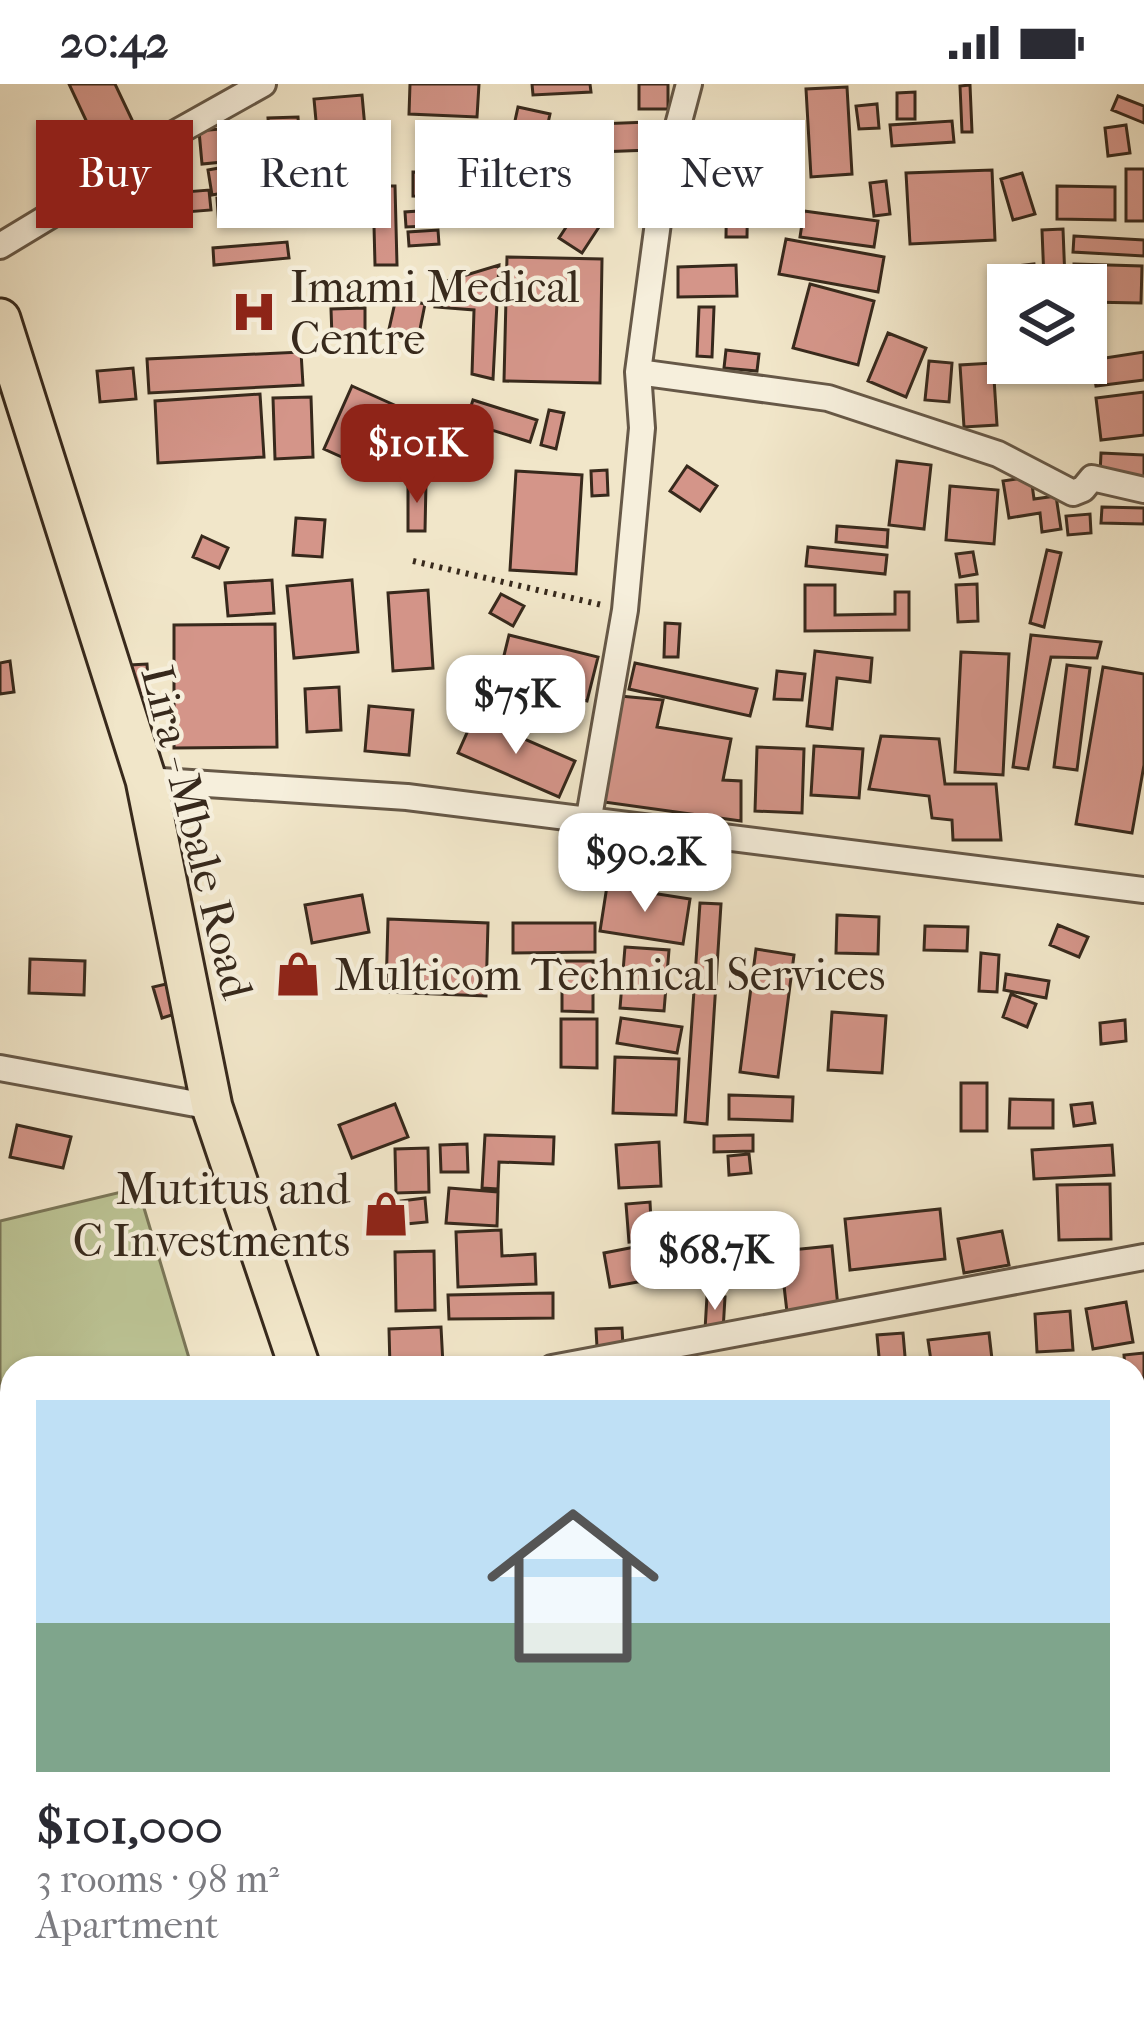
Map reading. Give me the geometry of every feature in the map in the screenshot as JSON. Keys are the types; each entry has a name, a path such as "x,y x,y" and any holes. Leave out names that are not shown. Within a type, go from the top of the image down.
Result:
{"main road":[{"name":"Lira - Mbale Road","path":"0,319 146,780 212,1107 296,1356"}],"street":[{"path":"0,246 172,135 263,84"},
{"path":"589,817 625,610 642,428 638,372 664,178 689,84"},
{"path":"638,372 828,398 998,454 1072,493 1083,490 1092,478 1144,490"},
{"path":"146,780 407,797 589,817 1144,890"},
{"path":"0,1068 212,1107"},
{"path":"616,1356 1144,1257"}],"path":[{"path":"412,561 625,610"}],"green space":[{"path":"138,1188 188,1356 0,1356 0,1221"}],"building":[{"path":"69,84 115,84 132,120 86,120"},
{"path":"410,84 479,84 477,117 409,114"},
{"path":"532,84 590,84 591,92 533,95"},
{"path":"639,84 668,84 668,109 639,109"},
{"path":"970,85 972,132 962,132 960,86"},
{"path":"847,87 852,174 811,177 806,89"},
{"path":"915,92 915,119 897,119 897,93"},
{"path":"362,95 364,120 316,120 314,99"},
{"path":"1118,96 1144,106 1144,123 1112,110"},
{"path":"877,104 879,128 859,129 856,106"},
{"path":"518,107 550,114 549,120 515,120"},
{"path":"952,121 954,142 892,146 890,125"},
{"path":"638,122 638,150 614,151 614,123"},
{"path":"1126,125 1130,153 1108,156 1105,128"},
{"path":"217,129 217,163 202,164 199,131"},
{"path":"217,168 217,194 212,195 208,170"},
{"path":"1126,169 1144,169 1144,221 1126,221"},
{"path":"992,170 995,240 910,244 906,173"},
{"path":"1022,173 1035,214 1013,220 1001,179"},
{"path":"886,181 890,214 874,216 870,183"},
{"path":"391,186 395,186 397,265 375,265 374,228 391,228"},
{"path":"1057,186 1115,187 1115,220 1057,219"},
{"path":"209,190 211,210 193,211 193,191"},
{"path":"415,211 415,227 406,227 405,212"},
{"path":"805,211 878,221 874,247 800,237"},
{"path":"566,228 598,228 582,253 559,238"},
{"path":"726,228 747,228 747,237 726,237"},
{"path":"1063,229 1064,264 1043,264 1042,230"},
{"path":"438,230 439,244 409,246 408,232"},
{"path":"1074,236 1144,240 1144,256 1073,252"},
{"path":"786,239 884,257 878,292 779,274"},
{"path":"287,242 289,258 214,265 213,248"},
{"path":"507,257 602,259 600,383 504,381"},
{"path":"499,265 493,379 472,374 474,310 435,307 440,283"},
{"path":"736,265 737,296 678,297 678,267"},
{"path":"1107,265 1142,266 1141,303 1107,302"},
{"path":"810,284 874,301 858,365 793,348"},
{"path":"396,298 425,304 417,344 387,338"},
{"path":"699,307 714,307 712,357 697,356"},
{"path":"365,308 365,336 332,337 331,309"},
{"path":"888,333 926,348 906,397 868,381"},
{"path":"726,350 759,354 757,371 724,368"},
{"path":"301,352 303,385 149,393 147,359"},
{"path":"1144,352 1144,380 1096,386 1107,384 1107,358"},
{"path":"929,361 952,363 949,402 925,400"},
{"path":"987,363 987,384 994,384 997,425 964,427 960,365"},
{"path":"133,368 136,399 100,402 97,371"},
{"path":"352,386 412,413 384,476 324,449"},
{"path":"1144,392 1144,435 1101,440 1096,398"},
{"path":"260,394 264,457 158,463 155,401"},
{"path":"311,397 313,457 275,459 273,398"},
{"path":"473,400 537,420 530,442 466,422"},
{"path":"549,410 564,413 556,449 541,445"},
{"path":"1101,453 1144,455 1144,477 1100,475"},
{"path":"897,461 931,465 924,529 889,525"},
{"path":"687,466 717,486 700,511 670,491"},
{"path":"607,470 608,495 592,496 591,471"},
{"path":"516,471 582,475 576,574 510,570"},
{"path":"1031,477 1034,499 1056,496 1061,529 1042,532 1040,513 1009,518 1003,481"},
{"path":"408,482 426,482 425,531 408,531"},
{"path":"950,486 998,490 994,544 946,540"},
{"path":"1102,507 1144,508 1144,524 1101,523"},
{"path":"1090,514 1091,533 1068,535 1066,516"},
{"path":"296,518 325,520 322,557 293,555"},
{"path":"837,526 888,530 887,547 836,542"},
{"path":"202,536 228,548 219,568 193,557"},
{"path":"808,547 887,555 885,574 806,566"},
{"path":"1047,550 1061,553 1044,627 1030,623"},
{"path":"973,552 977,574 960,577 956,554"},
{"path":"272,580 274,613 228,616 225,583"},
{"path":"352,580 358,652 294,658 287,586"},
{"path":"977,584 978,621 958,622 956,585"},
{"path":"805,585 835,585 835,615 895,614 895,592 909,592 909,630 805,631"},
{"path":"428,590 433,668 393,671 388,593"},
{"path":"501,594 524,606 513,626 490,613"},
{"path":"665,623 680,624 678,657 664,657"},
{"path":"275,624 277,747 174,748 174,625"},
{"path":"509,635 598,657 587,701 498,680"},
{"path":"1031,635 1101,642 1097,658 1051,657 1028,769 1013,767"},
{"path":"815,651 872,658 870,682 837,678 832,729 807,726"},
{"path":"961,652 1009,654 1003,775 955,772"},
{"path":"10,661 14,692 0,694 0,663"},
{"path":"635,663 757,689 750,716 629,689"},
{"path":"147,664 149,697 132,698 130,665"},
{"path":"1067,665 1090,668 1077,770 1054,767"},
{"path":"1103,667 1144,674 1144,765 1132,833 1076,824"},
{"path":"777,671 805,674 802,700 774,699"},
{"path":"339,687 341,730 307,732 305,689"},
{"path":"620,696 663,700 657,727 731,739 723,780 741,781 741,821 604,802"},
{"path":"369,706 413,710 409,755 365,751"},
{"path":"474,717 575,761 559,797 458,753"},
{"path":"881,736 939,739 945,784 996,784 1001,840 953,840 952,820 932,818 929,796 869,789"},
{"path":"814,746 863,749 859,798 811,795"},
{"path":"757,747 804,749 802,813 755,811"},
{"path":"607,886 690,899 683,944 600,931"},
{"path":"362,895 369,932 312,943 305,905"},
{"path":"700,903 721,904 707,1124 685,1122"},
{"path":"837,915 879,917 878,954 836,953"},
{"path":"388,919 488,923 486,996 386,992"},
{"path":"513,923 595,923 595,952 513,953"},
{"path":"1058,925 1088,937 1079,957 1050,945"},
{"path":"925,926 968,927 967,951 924,950"},
{"path":"625,947 669,950 664,1011 620,1008"},
{"path":"756,949 794,955 778,1077 740,1072"},
{"path":"981,953 999,955 997,992 979,991"},
{"path":"30,959 85,961 84,995 29,993"},
{"path":"562,961 593,961 593,1012 562,1011"},
{"path":"1006,974 1049,981 1046,998 1004,990"},
{"path":"166,984 175,1014 162,1018 153,987"},
{"path":"1011,994 1036,1004 1027,1027 1003,1017"},
{"path":"832,1012 886,1016 882,1073 828,1070"},
{"path":"621,1018 682,1027 677,1053 617,1043"},
{"path":"561,1019 597,1019 597,1068 561,1067"},
{"path":"1125,1020 1126,1041 1101,1044 1100,1023"},
{"path":"615,1057 679,1059 676,1115 613,1113"},
{"path":"961,1083 987,1083 987,1131 961,1131"},
{"path":"729,1095 793,1097 792,1121 729,1119"},
{"path":"1010,1099 1053,1100 1053,1128 1009,1128"},
{"path":"1092,1103 1095,1123 1074,1126 1071,1105"},
{"path":"395,1104 408,1137 352,1158 339,1125"},
{"path":"17,1125 71,1137 63,1168 10,1157"},
{"path":"485,1135 554,1137 553,1164 499,1162 498,1189 482,1188"},
{"path":"753,1135 753,1151 714,1152 714,1136"},
{"path":"659,1142 661,1186 619,1188 616,1145"},
{"path":"467,1144 468,1172 441,1172 440,1145"},
{"path":"1112,1145 1114,1175 1034,1179 1032,1150"},
{"path":"428,1148 429,1192 396,1193 395,1149"},
{"path":"749,1154 751,1173 729,1175 728,1156"},
{"path":"1110,1184 1111,1239 1059,1240 1057,1185"},
{"path":"449,1188 498,1192 497,1226 446,1223"},
{"path":"425,1198 427,1222 395,1225 393,1202"},
{"path":"650,1202 652,1240 629,1242 626,1204"},
{"path":"940,1209 945,1259 850,1270 845,1219"},
{"path":"501,1230 502,1256 535,1254 536,1284 458,1287 456,1232"},
{"path":"1002,1231 1009,1265 964,1273 958,1239"},
{"path":"676,1239 682,1274 610,1287 604,1253"},
{"path":"832,1246 838,1307 787,1312 780,1251"},
{"path":"434,1251 435,1310 396,1311 395,1252"},
{"path":"553,1293 553,1318 449,1319 448,1295"},
{"path":"707,1296 725,1297 723,1331 705,1330"},
{"path":"1126,1302 1133,1342 1093,1349 1086,1309"},
{"path":"1070,1311 1073,1350 1037,1352 1035,1314"},
{"path":"441,1327 443,1356 390,1356 389,1329"},
{"path":"622,1328 623,1346 597,1347 596,1329"},
{"path":"903,1333 905,1356 879,1356 877,1335"},
{"path":"989,1333 992,1356 930,1356 928,1340"}],"place":[{"name":"Imami Medical Centre","path":"254,312"},
{"name":"Multicom Technical Services","path":"298,974"},
{"name":"Mutitus and C Investments","path":"386,1214"}]}
